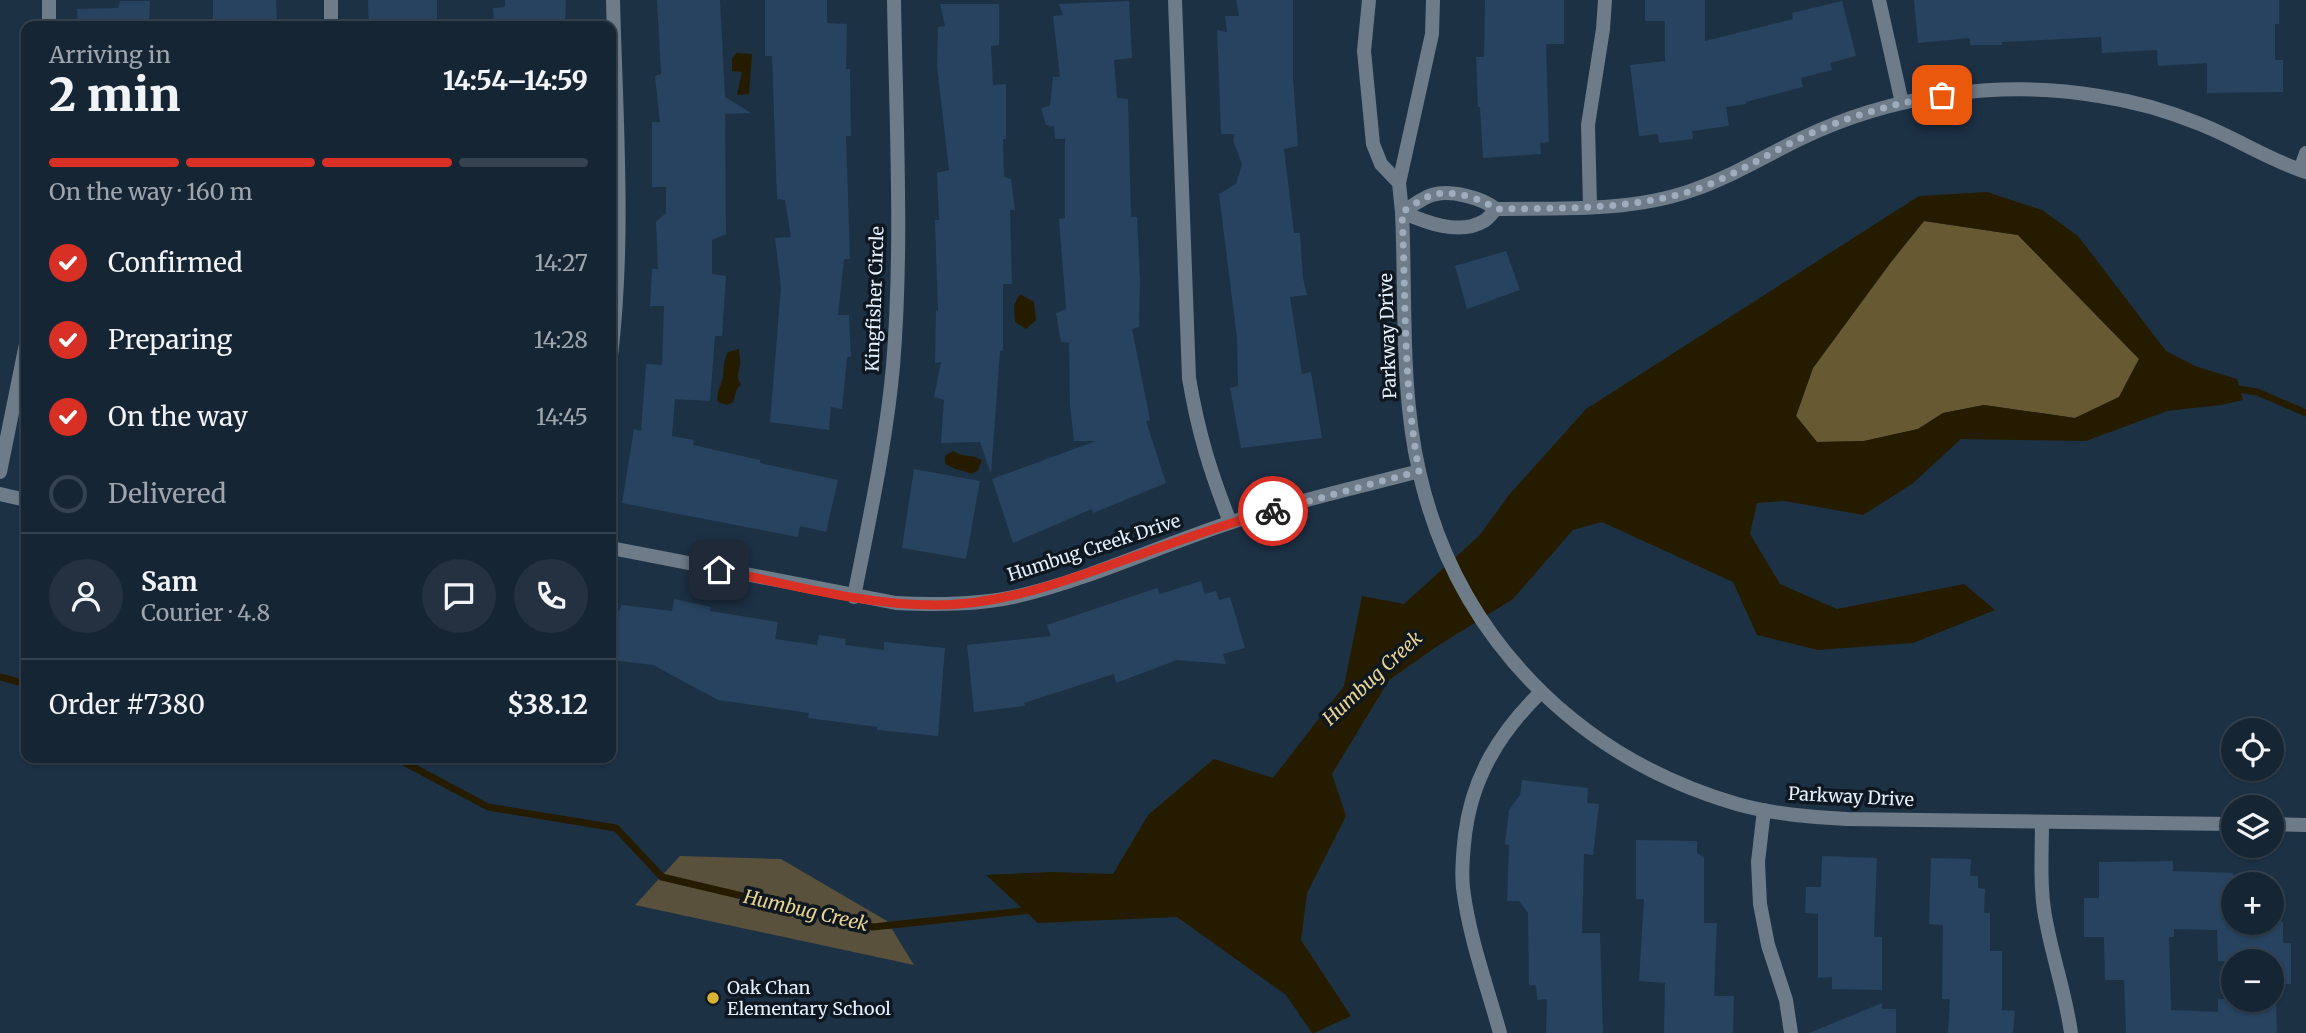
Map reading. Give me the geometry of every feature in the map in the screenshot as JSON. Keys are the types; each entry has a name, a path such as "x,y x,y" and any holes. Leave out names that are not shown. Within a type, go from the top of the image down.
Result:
{"street":[{"path":"49,0 49,21"},
{"path":"331,0 331,21"},
{"path":"613,0 613,21"},
{"name":"Kingfisher Circle","path":"855,597 884,447 895,333 897,259 894,0"},
{"path":"1175,0 1189,378 1196,423 1230,522"},
{"path":"1369,0 1364,51 1373,144 1381,164 1399,183"},
{"name":"Parkway Drive","path":"1433,0 1432,34 1399,183 1411,429 1430,513 1447,556 1483,625 1541,692 1573,721 1611,748 1651,771 1694,790 1764,810 1807,817 1847,819 2221,824"},
{"path":"1590,206 1588,125 1605,0"},
{"path":"1879,0 1902,103"},
{"path":"1402,212 1433,194 1472,197 1485,201 1496,209 1590,206 1655,200 1689,191 1737,172 1800,138 1837,123 1902,103 1942,95 1994,90 2046,90 2098,96 2150,107 2199,123 2303,171 2306,153"},
{"path":"616,142 616,291"},
{"path":"1402,212 1436,226 1469,226 1484,221 1496,209"},
{"path":"0,472 21,369"},
{"name":"Humbug Creek Drive","path":"616,549 855,597 936,605 976,602 1017,596 1230,522 1419,471"},
{"path":"0,494 21,499"},
{"path":"1500,1033 1466,908 1462,860 1468,813 1483,768 1508,727 1541,692"},
{"path":"1764,810 1758,862 1760,904 1768,945 1786,1000 1791,1033"},
{"path":"2042,822 2041,886 2064,987 2071,1033"},
{"path":"2284,824 2306,825"}],"shaded area":[{"path":"1924,221 2018,235 2139,359 2119,397 2075,418 1984,405 1943,413 1918,429 1864,441 1817,442 1796,416 1813,368"},
{"path":"680,856 781,859 887,921 914,965 635,905"}],"water":[{"path":"736,53 752,54 749,94 737,95 742,72 732,71 732,59"},
{"path":"1987,192 2042,210 2078,236 2166,351 2195,366 2237,379 2243,400 2167,411 2086,441 1961,439 1912,484 1863,515 1785,501 1757,503 1750,534 1780,584 1837,609 1964,584 1995,610 1913,643 1818,650 1757,635 1733,582 1602,522 1573,530 1513,599 1389,680 1332,774 1346,816 1307,893 1301,940 1351,1016 1314,1033 1286,995 1177,917 1038,923 986,875 1051,872 1113,874 1148,815 1214,759 1273,778 1344,686 1362,596 1404,604 1479,536 1509,495 1586,409 1919,196","holes":["1924,221 2018,235 2139,359 2119,397 2075,418 1984,405 1943,413 1918,429 1864,441 1817,442 1796,416 1813,368"]},
{"path":"1020,294 1034,302 1036,320 1026,329 1015,322 1014,305"},
{"path":"739,349 738,376 741,384 733,402 727,405 718,402 724,361 728,352"},
{"path":"953,451 982,460 978,470 972,474 954,469 945,463 945,456"}],"building":[{"path":"213,0 276,0 277,21 213,20"},
{"path":"368,0 437,0 437,21 369,21"},
{"path":"505,0 566,0 565,21 494,21 493,8 505,7"},
{"path":"657,0 720,0 725,97 751,113 725,114 726,234 712,240 712,274 726,276 722,336 715,336 710,401 675,399 672,436 694,440 693,445 760,460 760,463 838,480 826,532 800,526 798,537 622,503 634,429 641,431 646,364 662,365 664,306 650,306 652,269 658,269 656,222 666,213 666,187 652,187 652,122 660,122 655,76 661,74"},
{"path":"765,0 827,0 827,23 847,24 846,69 850,69 851,136 846,136 850,259 844,259 838,315 849,315 851,357 847,357 842,409 831,407 829,430 770,422 781,287 775,238 791,237 785,200 777,199 772,56 765,56"},
{"path":"1236,0 1293,0 1293,78 1298,146 1284,149 1294,233 1300,233 1307,295 1290,297 1302,374 1311,372 1322,438 1241,448 1230,388 1238,386 1237,338 1219,194 1236,184 1242,164 1233,140 1235,134 1221,134 1217,30 1227,32 1225,16 1239,16"},
{"path":"1485,0 1564,0 1564,44 1546,44 1549,142 1540,143 1541,154 1483,158 1476,57 1484,57"},
{"path":"1645,0 1705,0 1705,41 1793,19 1792,13 1842,1 1856,56 1830,63 1832,70 1801,78 1803,87 1746,104 1726,107 1729,126 1692,131 1693,139 1659,143 1658,134 1639,136 1630,65 1665,61 1665,21 1645,21"},
{"path":"1914,0 2279,0 2279,24 2275,24 2275,60 2283,60 2283,92 2207,93 2207,63 2158,66 2157,50 2102,53 2101,37 2002,42 2002,45 1970,45 1970,38 1918,43"},
{"path":"120,1 150,1 149,21 78,21 77,9 118,8"},
{"path":"1129,1 1132,58 1114,60 1117,98 1128,99 1131,217 1137,217 1139,327 1132,329 1150,420 1146,421 1166,483 1093,513 1092,509 1013,543 992,479 1096,441 1074,441 1070,405 1069,343 1061,342 1056,313 1066,309 1059,219 1065,218 1065,139 1055,139 1054,127 1046,125 1041,108 1050,106 1053,77 1060,77 1053,16 1063,15 1059,4"},
{"path":"940,4 999,4 999,45 991,46 993,85 1006,84 1004,177 1011,179 1015,210 1010,210 1012,284 1003,284 1003,350 1000,351 991,474 980,442 941,443 944,400 934,397 941,362 935,363 936,310 938,311 935,220 939,220 937,173 949,170 937,66 938,27 945,26"},
{"path":"1506,251 1520,290 1467,309 1455,266"},
{"path":"914,469 980,481 966,559 902,548"},
{"path":"1201,581 1205,594 1216,591 1219,600 1230,597 1245,648 1223,654 1226,664 1177,660 1116,683 1114,674 1024,703 1025,706 974,712 967,645 1051,636 1047,625 1157,588 1160,594"},
{"path":"674,599 711,607 710,611 778,622 775,639 817,645 819,635 846,639 845,645 884,650 884,642 945,648 938,736 877,730 877,727 808,718 809,713 718,700 653,665 616,661 616,614 622,605 672,611"},
{"path":"1522,780 1588,788 1587,803 1599,804 1593,855 1584,854 1582,933 1600,933 1603,1033 1546,1033 1547,999 1537,1000 1536,985 1529,985 1528,913 1519,901 1507,901 1509,845 1505,844 1509,810 1520,795"},
{"path":"1636,840 1697,841 1697,853 1704,857 1704,923 1717,923 1714,996 1734,996 1733,1033 1664,1033 1665,983 1639,981 1644,899 1636,899"},
{"path":"1822,856 1877,858 1874,937 1882,937 1882,990 1832,989 1832,977 1818,978 1818,914 1805,913 1806,887 1821,887"},
{"path":"1931,858 1971,859 1970,876 1978,876 1978,888 1985,889 1984,913 1990,913 1990,951 2002,951 2002,1010 2015,1011 2013,1033 1948,1033 1950,999 1942,999 1943,925 1929,924"},
{"path":"2173,861 2173,871 2221,873 2221,935 2283,935 2283,943 2291,943 2291,984 2284,984 2284,949 2221,949 2221,961 2218,961 2217,930 2174,929 2174,937 2169,937 2171,1010 2218,1012 2218,999 2221,999 2221,1012 2276,1012 2277,1033 2126,1033 2124,980 2105,980 2104,937 2084,937 2084,898 2099,898 2099,862"},
{"path":"1882,1003 1882,1009 1896,1009 1896,1033 1809,1033"}],"waterway":[{"name":"Humbug Creek","path":"2231,388 2257,392 2306,413"},
{"name":"Humbug Creek","path":"0,677 21,683"},
{"name":"Humbug Creek","path":"405,763 488,807 616,828 662,877 873,927 1031,910"}],"way so far":[{"path":"1273,511 1419,471 1411,429 1408,390 1402,212 1433,194 1472,197 1485,201 1496,209 1610,205 1655,200 1689,191 1737,172 1800,138 1849,118 1942,95"}],"place":[{"name":"Oak Chan Elementary School","path":"713,998"}],"route":[{"path":"719,570 896,603 936,605 976,602 1017,596 1230,522 1273,511"}]}
